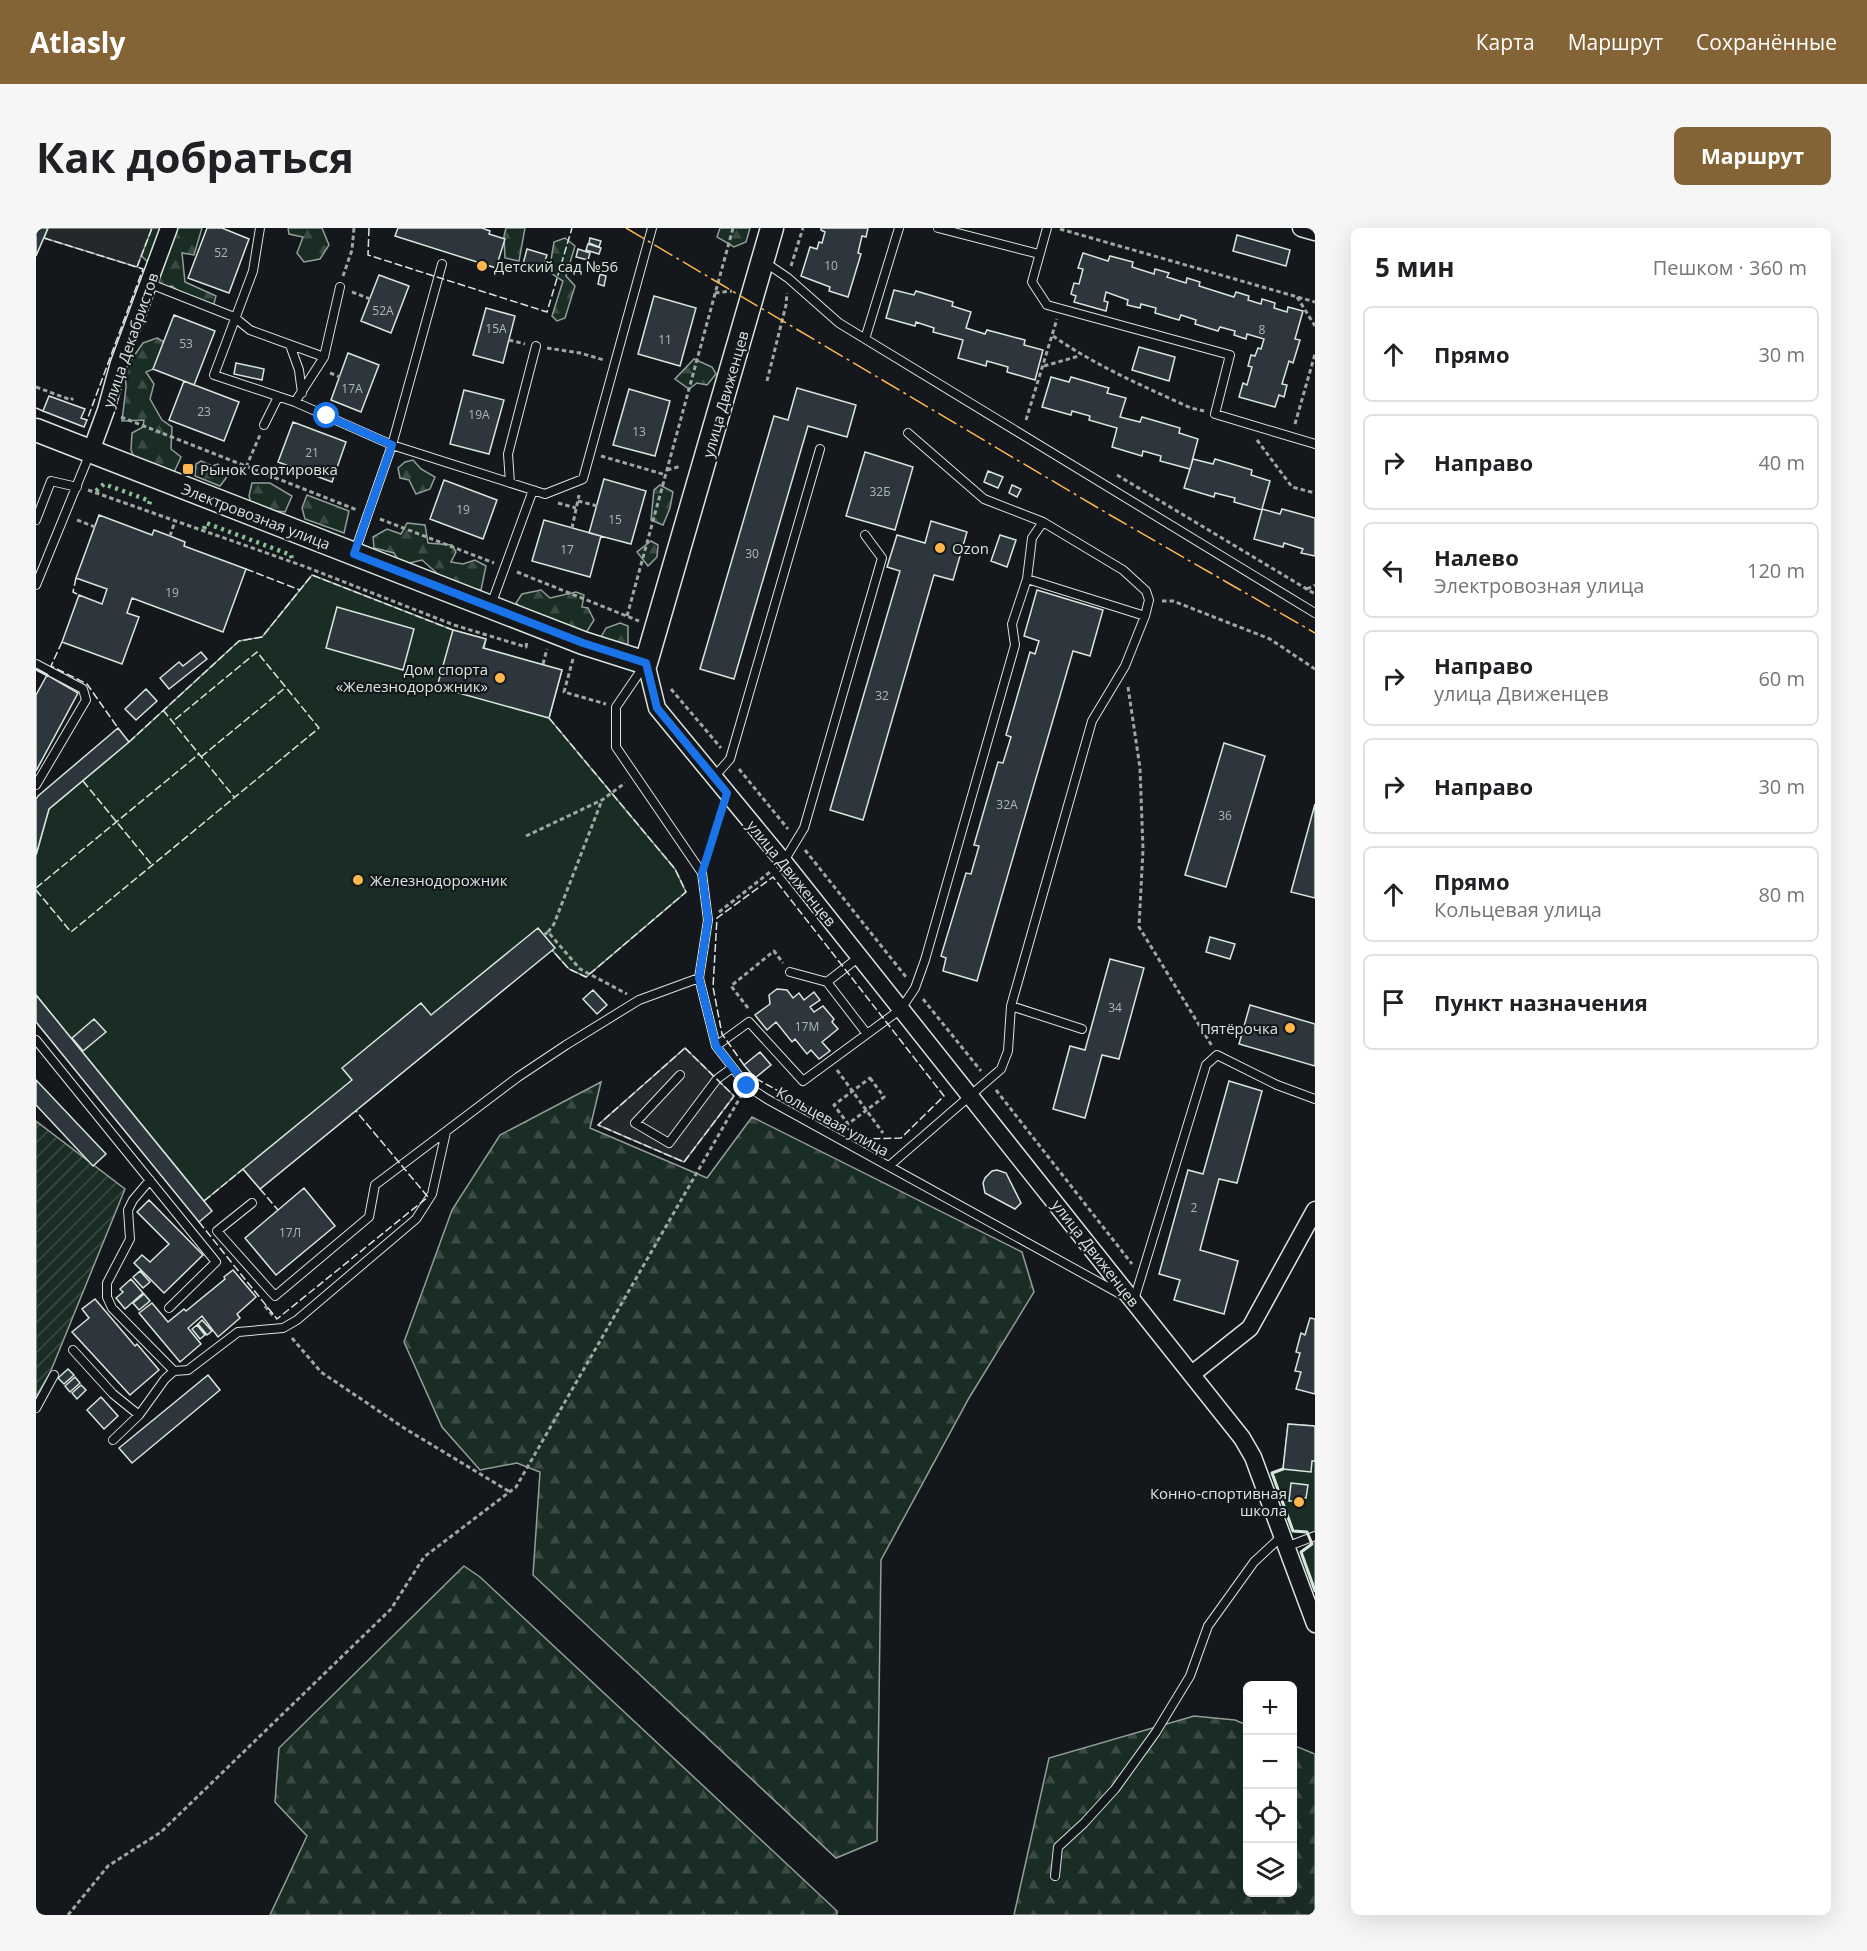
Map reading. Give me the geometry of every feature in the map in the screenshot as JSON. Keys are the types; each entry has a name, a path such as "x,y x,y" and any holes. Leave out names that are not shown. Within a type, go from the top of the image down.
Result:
{"street":[{"name":"улица Декабристов","path":"91,451 106,410 119,363 169,228"},
{"name":"улица Движенцев","path":"772,228 646,663 657,708 784,862 1242,1438 1253,1457 1315,1624"},
{"path":"1301,228 1315,232"},
{"name":"Электровозная улица","path":"36,430 583,643 646,663"},
{"path":"1192,1374 1250,1328 1315,1210"}],"lane":[{"path":"260,228 253,271 214,375 295,402 392,445 546,494 583,479 652,228"},
{"path":"865,339 899,228"},
{"path":"938,228 1039,254"},
{"path":"1047,228 1032,282 1047,305 1230,355 1215,414 1315,444"},
{"path":"763,261 788,278 839,323 1315,613"},
{"path":"354,554 392,445 442,264"},
{"path":"148,283 234,317 250,330 324,357"},
{"path":"295,402 324,357 340,287"},
{"path":"290,345 299,370 302,393"},
{"path":"510,483 508,454 536,346"},
{"path":"264,425 278,397"},
{"path":"889,1166 1001,1069 1008,1051 1011,1006 1092,721 1125,666 1149,600 1146,591 1123,570 1043,522 984,499 908,433"},
{"path":"714,777 730,759 820,449"},
{"path":"36,585 91,451"},
{"path":"36,520 51,481 77,486"},
{"path":"490,607 533,490"},
{"path":"716,1046 749,1022 802,1082 901,1009 915,988 1015,645 1012,624 1027,579 1032,538 1043,522"},
{"path":"784,862 804,828 882,558 865,535"},
{"path":"1027,579 1145,616"},
{"path":"36,663 83,689 86,700 36,785"},
{"path":"616,707 646,663"},
{"name":"Кольцевая улица","path":"616,707 616,747 634,777 702,873 708,920 699,978 716,1046 747,1086 766,1099 1133,1301"},
{"path":"827,982 859,957"},
{"path":"790,972 827,982 867,1034"},
{"path":"252,1203 218,1231 275,1296 369,1217 375,1185 528,1071 639,1000 699,978"},
{"path":"1011,1006 1082,1029"},
{"path":"36,1040 216,1262 169,1308"},
{"path":"1133,1301 1206,1065 1217,1055 1277,1085 1315,1099"},
{"path":"680,1075 635,1123 669,1143 717,1079 732,1068"},
{"path":"113,1440 140,1415 165,1379 174,1371 188,1370 238,1332 283,1328 297,1320 416,1219 432,1194 446,1132"},
{"path":"150,1180 133,1200 128,1210 130,1239 106,1283 107,1298 112,1308 174,1371"},
{"path":"73,1350 113,1394 140,1415"},
{"path":"36,1408 54,1375"},
{"path":"1054,1876 1058,1847 1084,1823 1114,1789 1156,1732 1190,1676 1208,1626 1254,1562 1284,1542 1315,1536"}],"path":[{"path":"354,228 352,250 340,287 370,299"},
{"path":"627,616 733,228"},
{"path":"767,381 786,305 788,278 803,228"},
{"path":"1057,228 1315,302"},
{"path":"1297,297 1315,326"},
{"path":"1026,420 1053,336 1059,308"},
{"path":"1053,336 1080,356 1191,408 1215,414"},
{"path":"509,340 580,353 615,364"},
{"path":"1292,437 1315,354"},
{"path":"1044,366 1080,356"},
{"path":"36,387 71,400 73,398"},
{"path":"1244,422 1292,487 1315,493"},
{"path":"246,467 264,425"},
{"path":"590,453 666,475"},
{"path":"572,528 583,479"},
{"path":"77,486 306,567 454,625 526,647 529,639"},
{"path":"578,501 597,506"},
{"path":"65,516 95,527"},
{"path":"170,536 175,521"},
{"path":"1307,589 1315,585"},
{"path":"1149,600 1173,601 1270,639 1315,669"},
{"path":"543,664 549,644"},
{"path":"573,658 564,692 616,707"},
{"path":"1125,666 1140,768 1143,849 1139,927 1217,1055"},
{"path":"671,689 797,840 1141,1275"},
{"path":"526,836 602,800 634,777"},
{"path":"702,873 727,793"},
{"path":"544,935 554,924 602,800"},
{"path":"708,920 784,862"},
{"path":"548,932 580,969 639,1000"},
{"path":"749,1022 749,1010 731,986 774,951 790,972"},
{"path":"831,1061 883,1133"},
{"path":"870,1078 884,1097 866,1110 848,1124 834,1105 870,1078"},
{"path":"68,1915 108,1866 161,1832 391,1609 424,1557 510,1492 522,1477 747,1086"},
{"path":"283,1328 321,1372 404,1428 510,1492"}],"green space":[{"path":"145,228 202,228 194,255 182,253 185,282 216,296 213,307 197,307 172,286 154,289 150,264 135,250"},
{"path":"288,228 322,228 329,245 320,259 304,262 297,253 303,237 289,234"},
{"path":"506,228 525,228 519,261 505,258"},
{"path":"720,228 750,228 746,242 734,247 717,237"},
{"path":"565,238 575,246 566,276 575,286 565,318 557,321 552,316 563,281 549,272 554,242"},
{"path":"157,338 166,343 156,368 146,372 154,384 150,399 162,420 172,427 171,449 181,457 170,481 137,464 131,450 132,433 143,427 144,420 122,421 126,387 125,369 143,343"},
{"path":"694,359 712,367 716,374 707,385 697,383 689,389 675,379"},
{"path":"413,460 421,469 435,477 430,489 416,494 409,480 400,478 398,468 405,462"},
{"path":"201,461 212,466 218,464 229,474 220,486 195,476 196,464"},
{"path":"252,483 270,483 292,496 285,512 254,513 249,496"},
{"path":"660,485 673,492 663,525 651,520 654,490"},
{"path":"307,495 349,511 344,533 305,519 302,508"},
{"path":"407,523 425,525 428,543 452,545 456,552 451,562 463,564 475,560 486,566 481,590 448,583 422,560 401,565 394,553 374,548 373,537 387,529 401,534"},
{"path":"651,541 658,545 657,557 648,566 637,552"},
{"name":"Железнодорожник","path":"312,575 453,630 486,639 484,648 562,670 549,718 675,869 686,892 586,977 569,969 552,950 260,1189 243,1169 204,1201 36,995 36,855 49,809 129,742 239,641 262,637"},
{"path":"541,590 550,598 576,592 584,595 582,607 588,608 594,620 586,633 525,612 516,603 522,594"},
{"path":"620,623 628,626 628,643 617,653 600,639 606,628"},
{"path":"601,1082 590,1128 707,1178 752,1117 1022,1252 1034,1292 969,1398 881,1560 877,1841 836,1858 533,1575 540,1472 517,1463 480,1470 442,1427 404,1342 452,1210 500,1135"},
{"path":"36,1121 125,1189 50,1373 36,1397"},
{"name":"Конно-спортивная школа","path":"1288,1424 1315,1426 1315,1591 1301,1552 1312,1544 1307,1532 1293,1531 1272,1473 1283,1469"},
{"path":"464,1566 480,1577 837,1911 837,1915 270,1915 307,1836 275,1802 279,1748"},
{"path":"1194,1716 1235,1720 1243,1723 1243,1897 1297,1897 1297,1747 1315,1754 1315,1915 1014,1915 1049,1758"}],"shaded area":[{"path":"48,228 152,228 137,267 44,238"},
{"path":"685,1048 734,1096 684,1162 598,1125"}],"building":[{"path":"36,228 48,228 36,256"},
{"path":"207,228 222,228 249,239 229,293 188,278"},
{"path":"398,228 482,228 490,231 489,234 505,239 496,268 395,236"},
{"path":"821,228 868,228 866,237 862,236 858,253 861,254 848,297 829,291 830,287 801,276 810,247 817,249 819,242 822,243 825,232"},
{"path":"1237,235 1290,250 1286,266 1233,251"},
{"path":"590,238 601,241 599,247 589,243"},
{"path":"588,244 601,248 599,254 586,250"},
{"path":"527,249 547,255 542,270 523,264"},
{"path":"578,249 590,253 588,260 576,257"},
{"path":"1083,253 1108,261 1110,256 1133,262 1132,267 1154,274 1155,269 1169,273 1167,277 1186,283 1187,278 1200,282 1199,286 1234,297 1236,292 1249,296 1248,300 1261,304 1262,299 1275,303 1274,308 1287,312 1288,307 1303,311 1295,339 1300,340 1293,363 1289,361 1282,384 1287,385 1284,397 1279,395 1275,407 1239,397 1243,383 1247,385 1252,367 1248,366 1251,355 1255,356 1258,348 1261,349 1264,339 1247,334 1246,339 1234,335 1235,331 1220,327 1218,331 1195,324 1196,320 1181,315 1179,320 1155,313 1156,308 1141,304 1140,308 1127,305 1128,300 1106,292 1104,301 1108,302 1106,311 1074,302 1076,296 1071,294 1074,283 1079,284 1083,269 1078,268"},
{"path":"600,274 606,276 604,286 598,284"},
{"path":"379,275 409,286 391,333 361,321"},
{"path":"894,290 914,295 916,291 953,302 952,306 971,312 966,328 985,334 987,330 1025,340 1024,345 1043,350 1035,380 1007,372 1008,367 987,361 986,366 958,358 963,340 933,332 934,328 916,322 915,326 886,318"},
{"path":"654,296 696,308 680,366 638,354"},
{"path":"486,308 515,316 503,363 473,355"},
{"path":"174,315 215,331 194,385 153,369"},
{"path":"1139,347 1175,357 1169,381 1132,370"},
{"path":"348,353 379,365 361,412 331,400"},
{"path":"236,363 264,369 262,380 234,374"},
{"path":"1051,377 1069,382 1071,377 1109,388 1107,393 1126,398 1120,417 1140,422 1142,417 1180,428 1179,433 1198,439 1190,469 1160,461 1161,456 1143,451 1142,456 1112,447 1117,428 1089,420 1090,416 1072,411 1071,415 1042,407"},
{"path":"184,381 239,402 224,441 169,420"},
{"path":"797,388 856,405 847,437 808,426 734,679 700,669 774,416 788,420"},
{"path":"629,389 670,401 655,456 613,445"},
{"path":"464,390 504,400 489,454 450,444"},
{"path":"49,396 85,409 81,418 87,420 84,427 43,411"},
{"path":"293,422 346,442 332,482 278,462"},
{"path":"865,452 913,467 895,530 846,516"},
{"path":"1193,459 1213,464 1215,459 1252,470 1251,475 1270,481 1262,509 1280,514 1282,509 1315,518 1315,556 1301,553 1303,549 1284,543 1283,547 1254,539 1262,510 1234,502 1235,498 1215,493 1214,497 1184,488"},
{"path":"988,471 1003,477 998,488 984,482"},
{"path":"604,479 646,491 631,544 589,533"},
{"path":"444,480 497,500 483,539 430,519"},
{"path":"1012,485 1021,489 1017,497 1009,493"},
{"path":"99,515 152,535 154,530 185,542 184,546 246,569 223,632 132,598 127,613 139,617 122,664 62,642 79,595 102,604 107,589 76,578"},
{"path":"544,520 601,536 590,577 532,561"},
{"path":"931,521 967,532 953,580 934,575 863,820 830,810 900,571 887,567 897,535 925,543"},
{"path":"1000,535 1016,540 1007,567 991,561"},
{"path":"1037,590 1103,610 1090,656 1073,651 977,981 943,971 946,958 941,956 966,873 971,874 979,846 974,845 998,762 1003,763 1011,737 1006,735 1030,652 1035,654 1039,641 1024,636"},
{"path":"337,607 414,629 403,670 326,648"},
{"name":"Дом спорта «Железнодорожник»","path":"453,630 486,639 483,648 562,670 549,718 437,687"},
{"path":"201,652 207,659 169,689 160,678 179,662 183,666"},
{"path":"47,675 78,693 36,771 36,695"},
{"path":"146,689 157,701 136,720 125,709"},
{"path":"118,728 129,742 49,809 36,855 36,799"},
{"path":"1224,743 1265,756 1226,887 1185,875"},
{"path":"1315,804 1315,898 1291,892"},
{"path":"538,928 555,948 260,1189 243,1169 352,1080 342,1068 421,1003 431,1015"},
{"path":"1210,937 1235,944 1230,959 1206,952"},
{"path":"1110,959 1144,968 1119,1059 1102,1055 1085,1118 1053,1109 1070,1046 1085,1050"},
{"path":"777,989 787,990 793,998 799,993 804,1000 814,992 820,1000 810,1007 814,1012 823,1006 834,1019 832,1022 838,1029 822,1042 830,1051 819,1059 811,1050 807,1054 795,1039 792,1042 776,1022 767,1030 755,1015 770,1004 769,995"},
{"path":"593,990 607,1005 597,1014 583,999"},
{"path":"36,995 212,1211 199,1222 36,1022"},
{"path":"1250,1005 1315,1024 1315,1066 1239,1044"},
{"path":"94,1019 106,1032 83,1051 72,1038"},
{"path":"760,1052 771,1065 755,1078 744,1065"},
{"path":"36,1080 106,1154 93,1166 36,1105"},
{"path":"1229,1081 1262,1091 1237,1183 1219,1179 1200,1250 1238,1261 1224,1314 1174,1300 1180,1280 1159,1274 1188,1170 1203,1174"},
{"path":"992,1171 1006,1173 1021,1203 1015,1209 985,1193 983,1183 985,1178"},
{"path":"304,1188 335,1226 276,1275 245,1238"},
{"path":"149,1200 203,1255 164,1293 134,1263 142,1255 150,1262 169,1244 137,1212"},
{"path":"233,1270 256,1297 237,1314 240,1318 218,1337 202,1316 188,1328 201,1344 180,1362 139,1313 152,1303 168,1322 184,1309 186,1311"},
{"path":"140,1271 150,1282 143,1288 133,1277"},
{"path":"131,1279 143,1293 125,1309 116,1298 123,1292 120,1289"},
{"path":"144,1294 150,1301 139,1310 133,1303"},
{"path":"95,1299 159,1370 130,1395 72,1332 89,1318 82,1309"},
{"path":"1310,1318 1315,1319 1315,1394 1296,1389 1301,1372 1295,1371 1300,1353 1296,1352 1301,1333 1305,1335"},
{"path":"202,1320 212,1331 207,1335 198,1324"},
{"path":"197,1325 205,1335 200,1339 192,1329"},
{"path":"68,1369 74,1375 64,1384 58,1378"},
{"path":"208,1375 220,1390 132,1463 119,1448"},
{"path":"75,1377 80,1383 70,1392 65,1386"},
{"path":"81,1385 86,1390 77,1399 72,1393"},
{"path":"101,1397 118,1416 104,1429 87,1410"},
{"path":"1288,1424 1315,1426 1315,1461 1312,1461 1311,1472 1283,1469"},
{"path":"1291,1483 1308,1485 1306,1498 1297,1497 1297,1501 1289,1501"}],"hedge":[{"path":"96,491 104,484 150,501 148,508"},
{"path":"204,529 206,523 291,555 292,560"}],"fence":[{"path":"137,267 152,228"},
{"path":"369,228 368,255 547,312 572,228"},
{"path":"44,238 143,269 87,420"},
{"path":"36,408 43,411"},
{"path":"246,569 300,590"},
{"path":"129,742 239,641 262,637 312,575 453,630"},
{"path":"76,578 73,592 79,595"},
{"path":"62,642 51,666 87,684 118,728"},
{"path":"36,890 71,932 319,728 257,652 172,722"},
{"path":"201,757 286,687"},
{"path":"163,710 235,798"},
{"path":"549,718 675,869 686,892 586,977 569,969 552,950"},
{"path":"36,888 199,754"},
{"path":"83,781 152,865"},
{"path":"744,1065 722,1034 713,987 717,918 773,877 944,1096 901,1138 866,1139 755,1078"},
{"path":"685,1048 734,1096 684,1162 598,1125 685,1048"},
{"path":"199,1222 277,1319 428,1197 356,1111"},
{"path":"204,1201 243,1169"},
{"path":"260,1189 278,1210"}],"wall":[{"path":"36,669 47,675"},
{"path":"1283,1469 1272,1473 1293,1531 1307,1532 1312,1544 1301,1552 1315,1591"}],"power":[{"path":"626,228 1110,515 1315,633"}],"place":[{"name":"Детский сад №56","path":"482,266"},
{"name":"Рынок Сортировка","path":"188,469"},
{"name":"Ozon","path":"940,548"},
{"name":"Дом спорта «Железнодорожник»","path":"500,678"},
{"name":"Железнодорожник","path":"358,880"},
{"name":"Пятёрочка","path":"1290,1028"},
{"name":"Конно-спортивная школа","path":"1299,1502"}],"route":[{"path":"327,416 392,445 354,554 583,643 646,663 657,708 727,793 702,873 708,920 699,978 716,1046 747,1086"}]}
